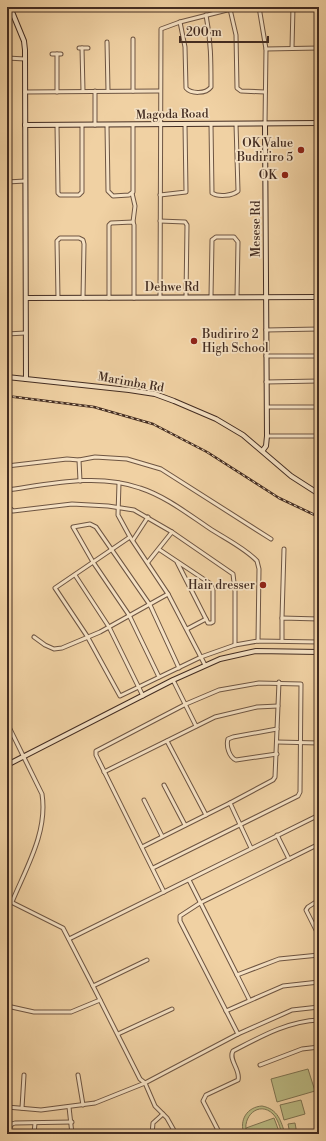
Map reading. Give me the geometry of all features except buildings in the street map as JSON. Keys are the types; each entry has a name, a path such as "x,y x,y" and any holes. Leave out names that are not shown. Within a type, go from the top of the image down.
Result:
{"street":[{"path":"10,7 24,41 25,59 26,379"},
{"path":"160,297 161,30 162,27 239,7"},
{"name":"Mesese Rd","path":"258,7 266,49 267,436 266,446 262,450"},
{"path":"292,48 293,7"},
{"path":"318,7 319,36"},
{"path":"230,9 236,35 237,88 241,91 265,92"},
{"path":"180,22 185,47 186,88 191,92 206,91 211,88 211,56 206,15"},
{"path":"132,91 133,39"},
{"path":"107,42 108,91"},
{"path":"83,91 80,48 88,48"},
{"path":"266,49 319,48"},
{"path":"52,54 59,54 57,92"},
{"path":"7,58 25,59"},
{"path":"94,91 95,125"},
{"path":"25,92 160,91"},
{"name":"Magoda Road","path":"25,125 319,123"},
{"path":"160,195 186,192 185,124"},
{"path":"211,124 212,193 224,195 233,194 238,191 236,124"},
{"path":"57,125 58,193 60,195 80,195 82,192 82,125"},
{"path":"107,125 109,193 112,196 132,193"},
{"path":"133,125 132,193 135,206 133,222 134,298"},
{"path":"7,182 25,181"},
{"path":"160,221 185,222 186,224 186,297"},
{"path":"109,298 109,225 111,223 133,222"},
{"path":"211,297 212,243 214,238 222,237 234,237 238,240 237,297"},
{"path":"58,298 58,241 60,238 79,238 83,240 83,298"},
{"name":"Dehwe Rd","path":"26,298 319,297"},
{"path":"266,330 319,329"},
{"path":"7,334 25,333"},
{"path":"266,356 319,356"},
{"name":"Marimba Rd","path":"7,377 155,394 191,407 216,419 243,435 291,476 319,494"},
{"path":"266,382 319,381"},
{"path":"267,407 319,407"},
{"path":"267,436 319,436"},
{"path":"7,466 67,459 79,460 95,456 118,457 158,468 271,539"},
{"path":"79,460 80,481"},
{"path":"7,490 80,481 119,483 139,487 151,492 201,523 255,560 259,569 258,641"},
{"path":"119,483 118,515 130,537 168,594 205,665"},
{"path":"7,506 13,511 72,504 118,507 137,511 148,517 233,574 235,590 235,645"},
{"path":"133,540 148,517"},
{"path":"160,677 129,615 93,562 73,527 90,524 94,525 150,605 179,668"},
{"path":"148,562 160,550 172,532"},
{"path":"130,537 55,588 87,636 119,696 139,688 201,657 235,645 258,641 319,642"},
{"path":"282,641 284,549"},
{"path":"160,550 211,584 213,590 213,622 208,623 177,562"},
{"path":"75,575 109,627 143,696"},
{"path":"34,637 45,645 54,649 62,648 109,627 168,594"},
{"path":"187,629 206,618"},
{"path":"282,618 319,619"},
{"path":"7,765 173,680 220,659 250,652 319,652"},
{"path":"173,680 196,726"},
{"path":"142,847 273,780 276,774 279,682"},
{"path":"153,868 298,796 300,792 302,685 298,683 279,682 259,683 232,687 209,694 186,704 97,750 96,755 104,772 164,892"},
{"path":"104,772 215,716 257,707 278,706"},
{"path":"7,723 25,756 42,794 44,804 42,825 37,843 12,902"},
{"path":"277,729 233,737 228,739 227,745 235,760 277,754"},
{"path":"167,740 206,815"},
{"path":"277,742 319,743"},
{"path":"164,785 185,825"},
{"path":"144,800 162,836"},
{"path":"230,803 251,848"},
{"path":"69,939 319,815"},
{"path":"277,835 289,859"},
{"path":"238,1034 180,921 180,916 182,913 200,903 319,844"},
{"path":"189,880 249,999"},
{"path":"7,900 60,925 66,931 140,1079 145,1083 152,1102 167,1118 176,1134"},
{"path":"319,900 308,906 306,910 316,930 319,928"},
{"path":"237,976 278,959 319,955"},
{"path":"93,986 147,960"},
{"path":"226,1011 249,999 288,984 319,982"},
{"path":"7,1006 34,1012 71,1012 100,1000"},
{"path":"7,1107 41,1110 83,1106 110,1098 145,1083 238,1034 292,1010 319,1007"},
{"path":"118,1034 172,1009"},
{"path":"220,1134 203,1101 206,1095 238,1080 238,1074 232,1057 233,1051 295,1023 319,1020"},
{"path":"260,1065 302,1049 319,1047"},
{"path":"22,1108 24,1075"},
{"path":"78,1075 83,1106"},
{"path":"69,1107 72,1122 72,1134"},
{"path":"152,1134 153,1123 163,1114"},
{"path":"7,1132 12,1124 72,1122"},
{"path":"34,1134 35,1123"}],"green space":[{"path":"308,1069 315,1091 277,1102 271,1079"},
{"path":"301,1100 305,1114 284,1120 280,1105"},
{"path":"262,1106 272,1110 278,1116 285,1134 282,1134 275,1116 268,1110 262,1109 252,1112 247,1122 247,1134 244,1134 243,1124 246,1115 252,1109"},
{"path":"274,1118 280,1134 248,1134 246,1128"},
{"path":"295,1123 297,1134 290,1134 288,1124"}],"railway":[{"path":"7,396 94,407 153,424 207,452 279,498 319,517"}],"place":[{"name":"OK Value Budiriro 5","path":"301,150"},
{"name":"OK","path":"285,175"},
{"name":"Budiriro 2 High School","path":"194,341"},
{"name":"Hair dresser","path":"263,585"}]}
